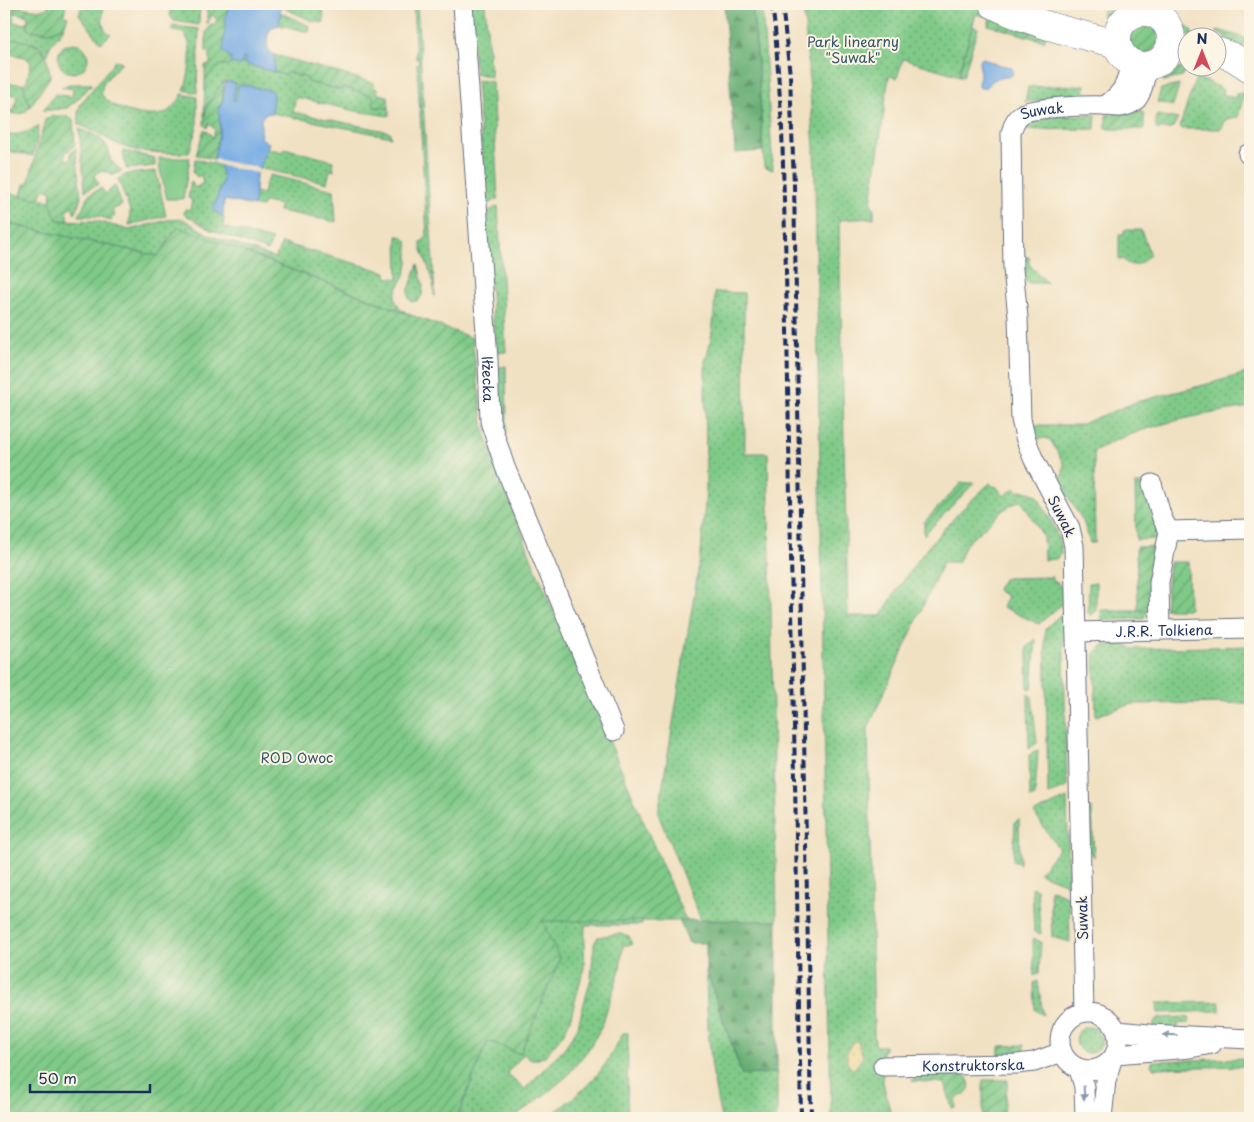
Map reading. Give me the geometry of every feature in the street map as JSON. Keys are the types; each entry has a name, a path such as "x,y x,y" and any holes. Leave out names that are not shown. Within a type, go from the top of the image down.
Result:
{"street":[{"name":"Iłżecka","path":"463,4 486,321 490,421 504,467 614,732"},
{"path":"993,4 1024,18 1084,36 1153,49"},
{"path":"1034,4 1087,19 1110,22 1153,49"},
{"path":"1153,49 1165,22 1154,8"},
{"name":"Suwak","path":"1084,1012 1074,546 1072,534 1036,465 1025,437 1021,419 1018,317 1012,248 1012,134 1015,122 1027,111 1048,108 1105,106 1122,91 1128,76 1153,49"},
{"path":"1226,55 1250,68"},
{"path":"1226,69 1250,73"},
{"path":"1152,484 1162,518 1169,531 1158,582 1160,630"},
{"path":"1169,531 1250,528"},
{"name":"J.R.R. Tolkiena","path":"1076,632 1250,628"},
{"path":"1102,1118 1106,1080 1114,1057 1118,1047 1117,1031 1112,1022 1095,1012 1084,1012 1070,1019 1064,1026 1060,1043 1062,1052 1069,1062 1079,1069 1086,1070 1100,1068 1114,1057 1190,1048 1243,1039"},
{"path":"1117,1031 1243,1039"},
{"name":"Konstruktorska","path":"883,1066 1017,1064 1034,1062 1062,1052"},
{"path":"1079,1069 1084,1084 1085,1118"}],"green space":[{"path":"49,4 66,4 64,15 68,16 64,27 49,32 29,30 27,24 28,16 15,13 14,6 41,10 47,8"},
{"path":"90,4 104,4 103,25 107,32 111,34 101,43 79,14 81,8 89,9"},
{"path":"183,4 200,4 199,25 174,21 170,15 170,10"},
{"path":"207,4 230,4 226,15 231,58 230,65 220,65 205,79 205,65 210,65 210,52 206,51 206,33 211,24 214,26 217,19 212,15 207,25"},
{"path":"284,4 323,4 324,23 312,21 286,9"},
{"path":"413,4 417,4 435,296 431,276 421,246 421,242 427,236 417,63 419,63 419,59 416,59"},
{"path":"470,4 485,4 491,77 475,73"},
{"path":"724,4 752,4 758,63 763,151 735,153"},
{"path":"752,4 762,4 773,170 764,167 758,63"},
{"name":"Park linearny \"Suwak\"","path":"802,4 984,4 990,18 976,14 960,76 903,59 897,78 889,76 871,203 874,209 874,218 839,220 848,616 881,616 904,579 930,545 958,513 990,483 994,487 996,486 1004,496 1015,488 1019,492 1022,490 1037,495 1056,531 1061,554 1056,559 1044,560 1043,536 1021,500 1003,510 966,544 958,562 943,562 868,728 874,1036 876,1046 885,1046 885,1050 882,1050 883,1082 892,1118 831,1118 815,184 814,148"},
{"path":"1130,4 1140,4 1117,14 1101,15 1102,11 1112,11"},
{"path":"1167,4 1174,4 1179,20 1189,28 1177,28"},
{"path":"4,5 14,6 13,22 27,24 29,30 49,32 64,27 52,43 47,56 39,45 14,39 4,45"},
{"path":"281,13 310,26 309,32 279,25"},
{"path":"990,18 1046,36 1044,41 988,25"},
{"path":"1144,24 1155,28 1159,39 1155,50 1144,54 1133,50 1129,39 1133,28"},
{"path":"173,26 199,29 197,93 184,90 189,70 189,45 184,34 172,30"},
{"path":"972,26 978,28 963,77 960,76 960,70"},
{"path":"1226,32 1245,38 1244,46 1241,47 1226,38"},
{"path":"14,39 30,43 41,49 45,54 49,68 50,77 30,107 23,84 27,80 31,63 25,57 4,53 4,45"},
{"path":"73,43 84,47 88,58 84,69 73,73 62,69 58,58 62,47"},
{"path":"275,55 374,83 374,88 377,89 378,94 388,96 389,108 374,107 373,96 342,87 342,90 307,82 307,78 287,72 286,75 274,72"},
{"path":"243,58 246,58 245,64 286,75 286,72 307,78 308,82 341,90 342,87 374,96 374,107 389,108 389,116 355,111 296,97 293,112 390,132 391,137 272,113 273,91 239,84 236,102 233,101 236,83 225,81 207,105 204,117 205,79 220,65 230,65 230,63 241,65"},
{"path":"116,60 122,62 104,82 101,92 104,98 119,108 140,114 158,115 172,108 182,94 197,97 197,127 189,153 130,149 79,125 78,112 81,103"},
{"path":"1167,67 1176,68 1177,78 1163,81"},
{"path":"476,80 492,82 498,199 486,205"},
{"path":"1195,80 1209,82 1223,90 1222,94 1235,98 1236,94 1243,93 1238,117 1226,119 1221,129 1182,129 1180,126"},
{"path":"224,81 222,105 219,106 220,129 214,159 196,155 204,129 213,137 215,130 209,123 207,128 204,125 204,118 210,101"},
{"path":"4,83 23,84 30,107 27,110 18,114 4,112 4,109 14,111 17,96 4,93"},
{"path":"69,84 92,84 67,108 43,111 55,94 72,97 73,89 62,87"},
{"path":"1085,85 1084,98 1025,102 1028,87"},
{"path":"1179,85 1173,106 1157,102 1161,89"},
{"path":"1141,111 1144,115 1144,129 1106,128 1106,115"},
{"path":"1067,115 1096,115 1095,129 1022,130 1028,124 1046,118"},
{"path":"51,116 68,116 73,119 75,145 65,153 66,160 71,159 70,153 76,148 81,198 75,214 72,206 66,211 69,221 57,220 50,201 52,191 43,190 40,199 21,196 24,184 28,184 45,120"},
{"path":"1156,116 1178,119 1172,129 1156,129"},
{"path":"38,126 33,156 4,150 4,137 25,133"},
{"path":"79,129 101,139 108,148 110,160 122,171 112,176 112,173 99,171 94,176 99,184 85,191"},
{"path":"267,148 283,152 284,148 333,161 334,171 330,170 327,183 259,168"},
{"path":"123,151 155,158 155,166 126,169"},
{"path":"159,158 190,158 183,199 167,199"},
{"path":"195,159 220,165 223,180 213,210 224,218 223,227 272,240 268,251 211,230 184,214 185,209 190,210 192,200 188,198 191,181 195,188 203,183 201,175 197,177 193,173"},
{"path":"156,171 166,216 129,225 130,211 118,179 127,174"},
{"path":"270,175 334,190 336,222 279,211 280,205 264,202 262,207 254,206 255,192 263,194"},
{"path":"115,185 122,205 112,210 115,216 111,220 98,216 79,216 88,195 101,188 106,194"},
{"path":"4,192 50,201 57,220 97,221 129,230 167,220 183,219 209,235 275,258 282,243 386,272 386,277 398,279 397,236 401,236 407,241 408,262 405,275 395,296 400,307 407,313 178,227 158,256 4,223"},
{"path":"498,206 506,352 497,352 495,349 485,213"},
{"name":"ROD Owoc","path":"4,223 158,256 178,227 472,338 484,430 532,560 686,921 542,921 560,959 520,1054 492,1042 487,1042 457,1118 4,1118"},
{"path":"1124,230 1141,230 1150,254 1137,265 1131,265 1124,259 1119,259 1119,235 1124,235"},
{"path":"1023,257 1029,257 1029,264 1047,283 1030,283 1025,281"},
{"path":"418,264 423,285 422,295 419,300 412,302 409,299 408,292"},
{"path":"715,292 744,293 745,453 768,453 777,921 701,920 658,814 701,553 706,490 705,361 714,319"},
{"path":"506,366 507,432 500,432 497,430 497,368"},
{"path":"1250,372 1250,407 1170,422 1131,434 1094,451 1095,543 1090,543 1083,521 1059,482 1064,464 1051,441 1046,438 1038,439 1033,425 1079,425 1136,402"},
{"path":"961,483 974,483 924,535 924,522"},
{"path":"1135,484 1146,484 1161,531 1160,539 1136,540"},
{"path":"1158,546 1148,610 1138,610 1136,547"},
{"path":"1169,562 1188,562 1189,609 1165,609"},
{"path":"1052,577 1052,581 1062,587 1063,603 1039,624 1002,607 1007,596 997,589 1003,579"},
{"path":"1096,582 1096,611 1091,616 1088,613 1089,583"},
{"path":"1101,610 1148,611 1143,619 1102,620"},
{"path":"1063,612 1067,787 1048,795 1045,629"},
{"path":"1036,639 1032,689 1028,688 1027,647"},
{"path":"1127,644 1132,649 1250,646 1250,703 1131,704 1096,716 1094,654 1103,645"},
{"path":"1028,694 1032,697 1037,743 1029,749"},
{"path":"1038,750 1035,796 1030,798 1029,755"},
{"path":"1067,798 1069,885 1039,873 1059,849 1034,813"},
{"path":"1092,807 1094,857 1088,851 1087,812"},
{"path":"1019,819 1020,864 1013,861 1015,822"},
{"path":"1032,887 1037,889 1041,934 1034,932"},
{"path":"1050,889 1069,897 1070,942 1052,937"},
{"path":"542,920 642,920 642,925 585,925 584,968 570,1020 564,1033 545,1056 538,1059 529,1059 524,1054 507,1073 525,1089 565,1047 577,1029 591,978 594,944 598,937 618,934 629,936 632,945 623,945 620,970 601,1028 588,1050 567,1076 542,1097 512,1118 457,1118 487,1042 492,1042 520,1054"},
{"path":"679,920 777,921 777,1073 742,1075 706,969 706,943 689,943"},
{"path":"1033,938 1041,942 1039,973 1034,976"},
{"path":"706,969 742,1075 777,1073 777,1118 721,1118 709,1044"},
{"path":"1038,981 1043,1015 1035,1010 1034,983"},
{"path":"1220,1002 1220,1011 1158,1013 1157,1003"},
{"path":"1189,1017 1189,1023 1178,1024 1178,1029 1154,1028 1154,1022 1160,1018"},
{"path":"1089,1027 1098,1031 1102,1040 1098,1049 1089,1053 1080,1049 1076,1040 1080,1031"},
{"path":"623,1033 628,1033 627,1118 547,1118 590,1083 607,1061"},
{"path":"1024,1045 1024,1056 999,1056 999,1046"},
{"path":"1249,1058 1249,1066 1154,1068 1151,1066 1154,1061"},
{"path":"918,1073 962,1073 968,1079 970,1087 966,1093 957,1099 956,1107 952,1108 945,1083 912,1081"},
{"path":"983,1080 1008,1080 1003,1118 983,1118"}],"sand":[{"path":"854,1041 858,1042 863,1056 853,1069 848,1063 847,1055"}],"water":[{"path":"230,4 280,4 279,25 272,27 267,38 269,50 275,55 274,72 244,64 246,58 243,58 241,65 230,63 231,58 223,51 226,15"},
{"path":"984,58 995,64 1011,67 1012,75 993,80 986,88 980,88 978,84 980,75 979,60"},
{"path":"226,81 236,83 233,100 235,101 239,84 273,91 272,113 265,114 261,119 261,138 269,143 256,176 254,206 224,200 223,217 213,210 223,180 220,165 213,163 220,129 219,106 222,105"}],"pier":[{"path":"214,159 259,168 258,173 213,163"}],"railway":[{"path":"772,4 782,128 786,272 801,1118"},
{"path":"782,4 790,75 794,185 811,1118"}]}
